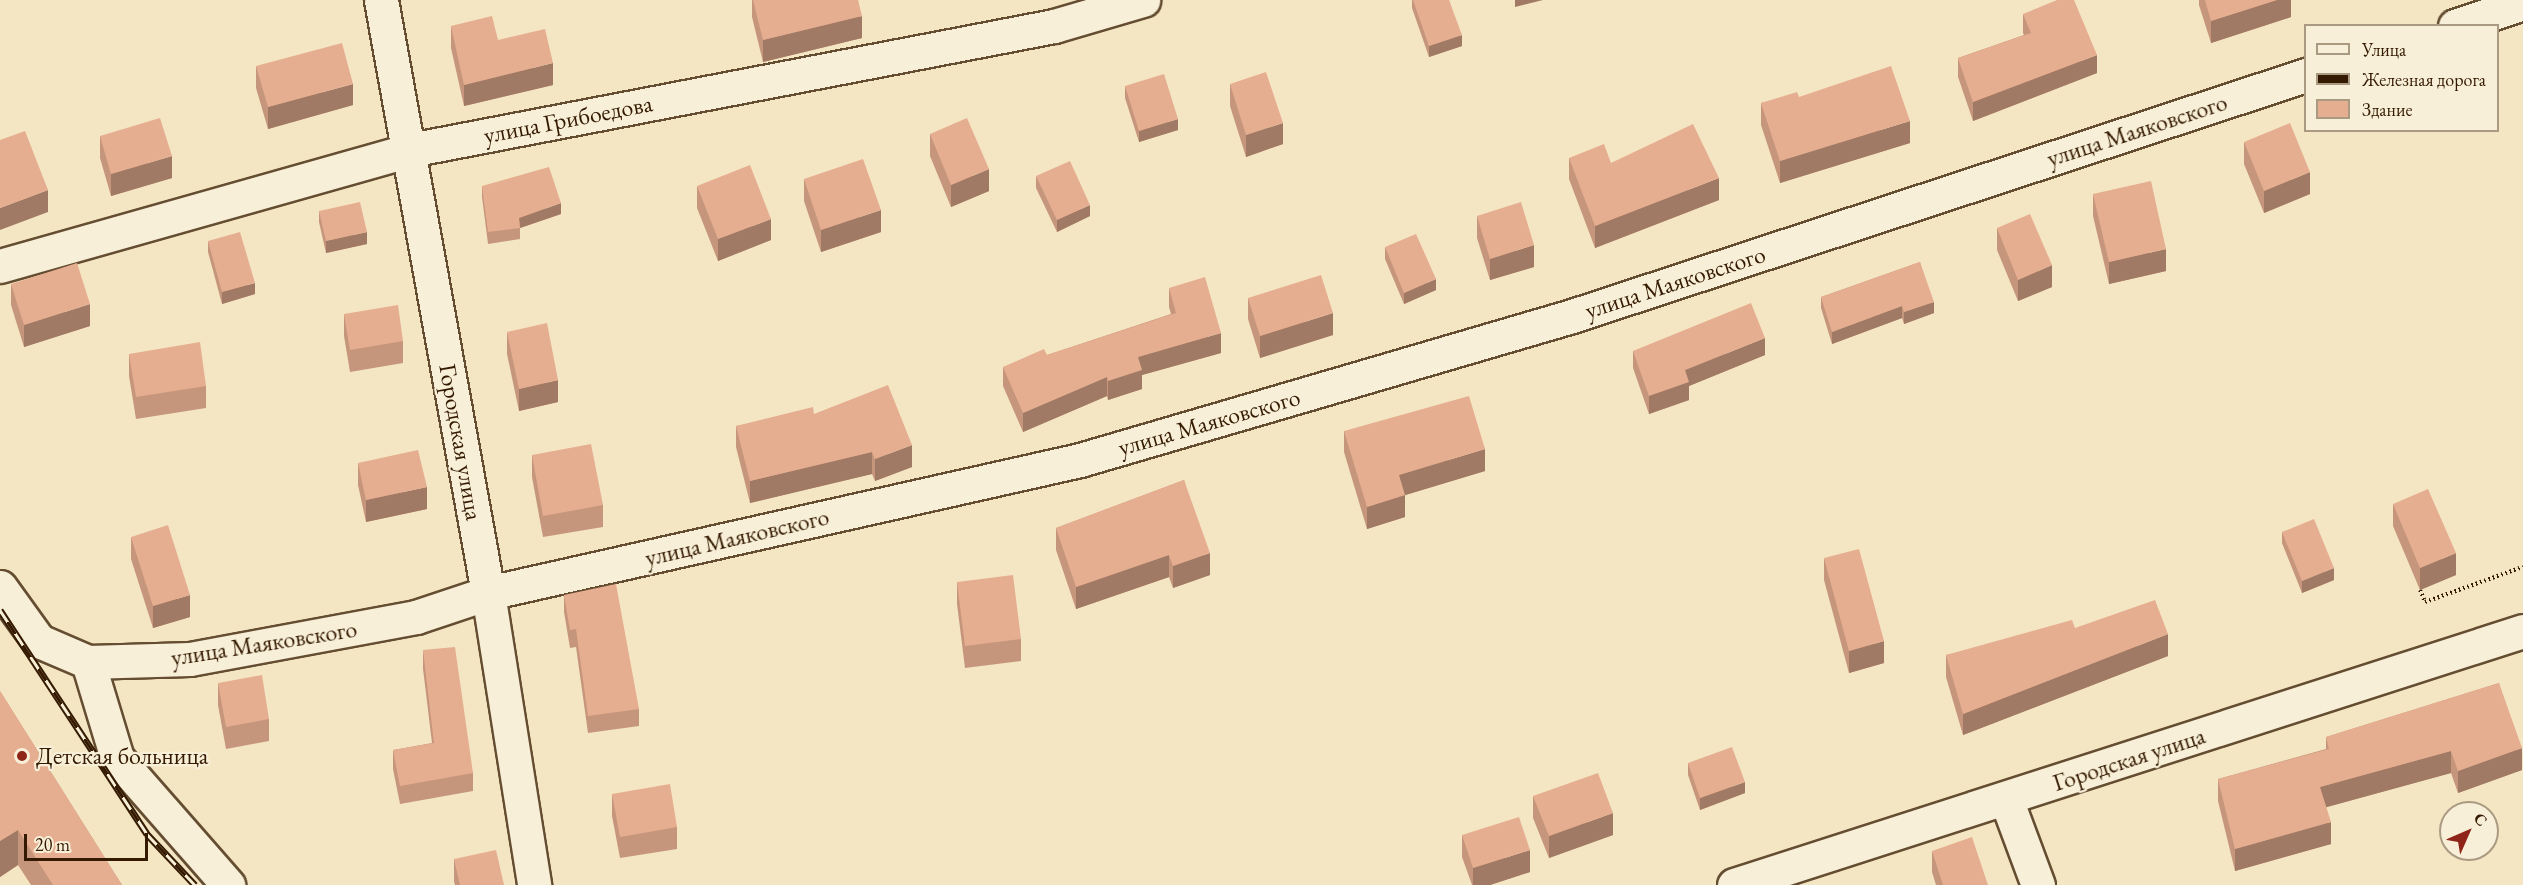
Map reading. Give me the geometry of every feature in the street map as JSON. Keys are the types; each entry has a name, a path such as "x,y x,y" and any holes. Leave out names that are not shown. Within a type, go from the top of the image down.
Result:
{"street":[{"name":"Городская улица","path":"381,0 410,150 488,593 534,885"},
{"name":"улица Грибоедова","path":"0,266 410,150 1054,26 1143,0"},
{"path":"2461,24 2523,3"},
{"name":"улица Маяковского","path":"88,662 190,659 416,617 488,593 1080,460 1572,316 2304,76"},
{"path":"0,587 39,641 88,662 117,758 228,885"},
{"name":"Городская улица","path":"1734,885 2523,631"},
{"path":"2006,799 2038,885"}],"path":[{"path":"2420,590 2425,602 2523,567"}],"building":[{"path":"753,0 858,0 862,16 763,40"},
{"path":"1413,0 1449,0 1462,35 1429,46"},
{"path":"2057,0 2074,0 2097,55 1973,102 1958,58 2031,33 2023,14"},
{"path":"2205,0 2277,0 2211,21"},
{"path":"492,16 498,40 545,29 553,63 464,85 451,26"},
{"path":"342,43 353,84 268,107 256,66"},
{"path":"1891,66 1910,121 1780,161 1761,103 1797,92 1799,97"},
{"path":"1266,72 1283,123 1246,135 1230,84"},
{"path":"1164,74 1178,119 1139,131 1125,86"},
{"path":"160,118 172,156 111,174 100,136"},
{"path":"967,118 989,169 951,185 930,134"},
{"path":"2290,123 2310,172 2264,191 2244,142"},
{"path":"1693,124 1719,178 1595,226 1569,158 1604,144 1611,163"},
{"path":"25,131 48,190 0,208 0,140"},
{"path":"863,159 881,210 821,230 804,179"},
{"path":"1070,161 1090,205 1057,220 1036,176"},
{"path":"750,165 771,219 718,239 697,186"},
{"path":"549,167 561,203 519,218 520,228 488,232 482,186"},
{"path":"2151,181 2166,249 2109,262 2093,194"},
{"path":"360,202 367,232 326,241 319,211"},
{"path":"1521,202 1534,245 1490,259 1477,216"},
{"path":"2030,214 2052,265 2018,280 1997,228"},
{"path":"240,232 255,283 222,292 208,241"},
{"path":"1416,234 1436,279 1404,293 1385,247"},
{"path":"1920,262 1934,302 1904,312 1902,306 1832,332 1821,297"},
{"path":"77,263 90,304 24,325 11,284"},
{"path":"1321,275 1333,313 1260,336 1248,298"},
{"path":"1205,277 1221,333 1138,357 1142,370 1108,381 1107,377 1023,413 1003,367 1044,349 1047,355 1176,313 1169,288"},
{"path":"1751,303 1765,338 1685,370 1689,382 1649,396 1633,351"},
{"path":"398,305 403,341 350,350 344,314"},
{"path":"547,323 558,380 519,389 507,332"},
{"path":"200,342 206,386 136,397 129,354"},
{"path":"888,385 912,445 875,459 872,452 750,481 736,426 813,407 814,414"},
{"path":"1469,396 1485,449 1399,475 1405,495 1367,507 1344,431"},
{"path":"591,444 603,505 543,516 532,455"},
{"path":"418,450 427,487 366,500 358,463"},
{"path":"1184,480 1210,553 1173,566 1169,555 1076,587 1056,528"},
{"path":"2428,489 2456,553 2420,568 2393,504"},
{"path":"2314,519 2334,568 2302,581 2282,532"},
{"path":"168,525 190,595 153,606 131,537"},
{"path":"1859,549 1884,641 1849,651 1824,558"},
{"path":"1013,575 1021,639 965,646 957,582"},
{"path":"616,584 639,709 588,716 576,629 570,630 564,595"},
{"path":"2155,600 2168,634 1963,714 1946,655 2072,620 2075,628"},
{"path":"455,647 473,773 400,786 393,750 434,743 423,650"},
{"path":"262,675 269,719 226,727 218,683"},
{"path":"2499,683 2522,748 2458,771 2451,751 2320,787 2331,822 2235,849 2218,779 2329,749 2326,737"},
{"name":"Детская больница","path":"0,691 122,885 53,885 18,830 0,841"},
{"path":"1732,747 1745,782 1700,798 1688,763"},
{"path":"1598,773 1613,813 1549,836 1533,796"},
{"path":"670,784 677,827 620,837 612,794"},
{"path":"1519,817 1530,850 1473,868 1462,835"},
{"path":"1972,837 1988,885 1943,885 1932,851"},
{"path":"496,850 504,885 460,885 454,859"}],"railway":[{"path":"0,610 147,834 195,885"}],"place":[{"name":"Детская больница","path":"22,756"}]}
